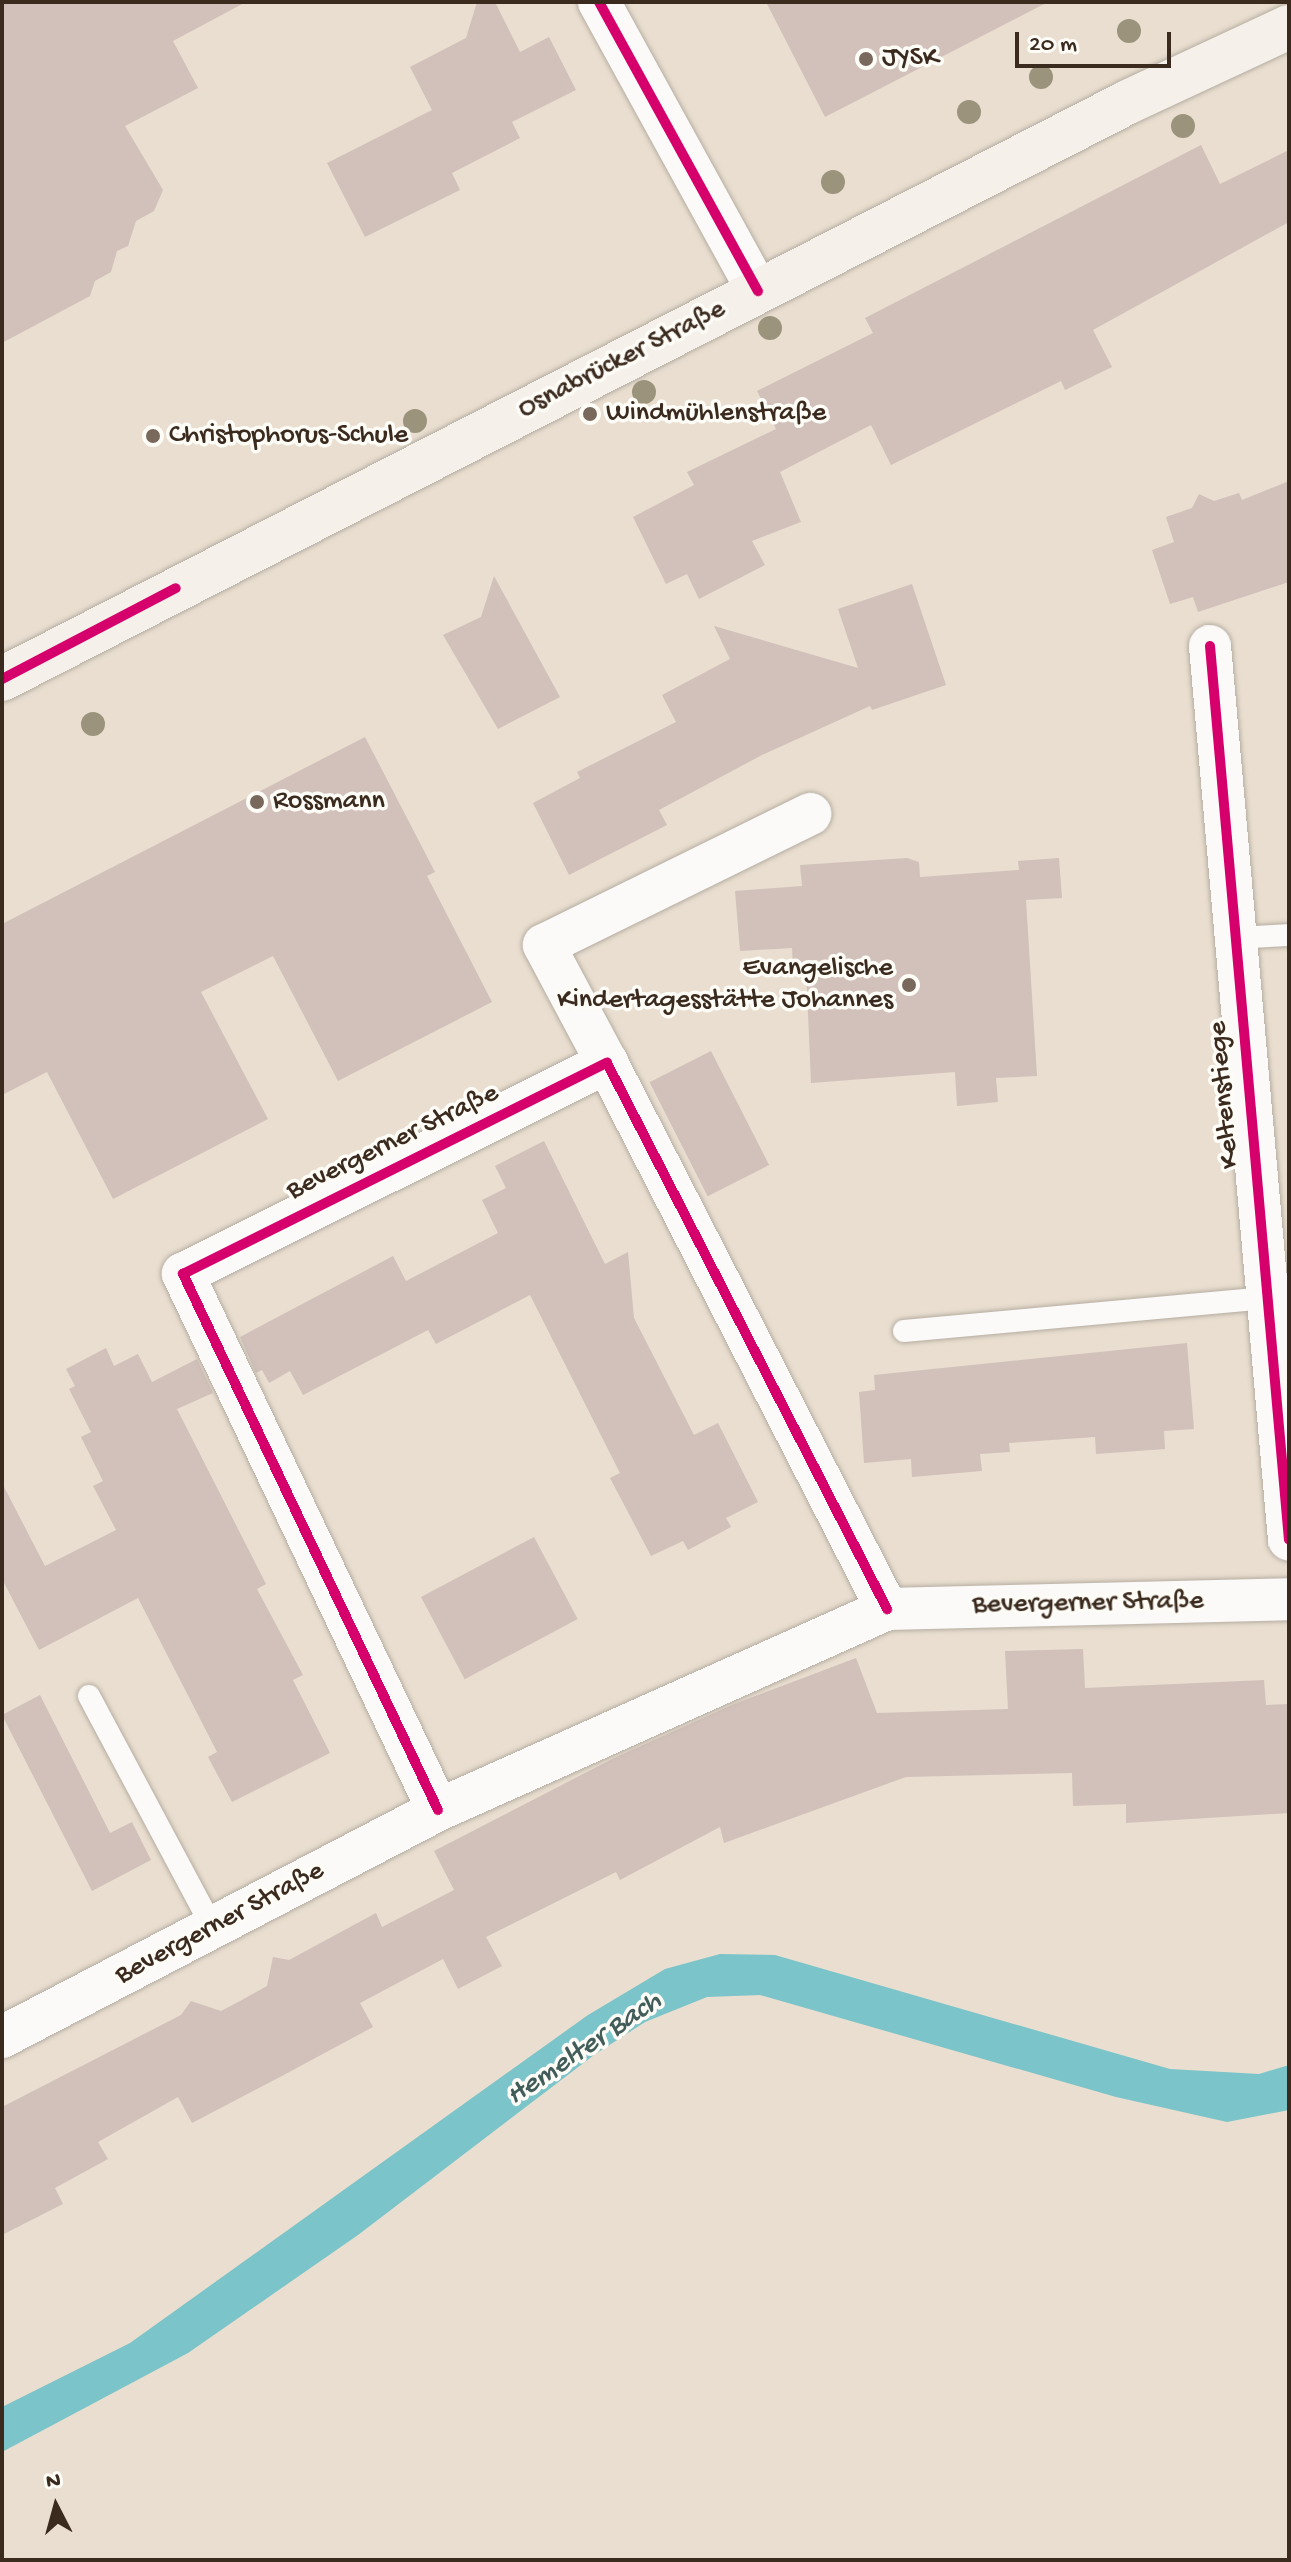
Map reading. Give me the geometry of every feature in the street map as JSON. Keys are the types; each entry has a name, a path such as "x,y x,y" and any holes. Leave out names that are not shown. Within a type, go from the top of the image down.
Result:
{"main road":[{"name":"Osnabrücker Straße","path":"2,679 758,291 1289,27"}],"street":[{"path":"599,2 758,291"},
{"name":"Keltenstiege","path":"1210,646 1235,938 1276,1246 1267,1298 1289,1540"},
{"path":"810,814 544,945 887,1609"},
{"name":"Bevergerner Straße","path":"438,1810 183,1274 607,1063"},
{"name":"Bevergerner Straße","path":"2,2037 438,1810 887,1609 1289,1599"}],"lane":[{"path":"1235,938 1289,935"},
{"path":"904,1331 1267,1298"},
{"path":"89,1696 213,1928"}],"water":[{"name":"Hemelter Bach","path":"720,1954 775,1955 1170,2069 1259,2074 1289,2065 1289,2110 1227,2122 1116,2097 760,1995 707,1997 645,2022 594,2055 358,2235 188,2353 2,2452 2,2407 130,2343 588,2015 665,1969"}],"building":[{"path":"2,2 246,2 173,41 198,88 125,126 163,190 154,211 136,221 128,246 117,251 111,272 95,281 90,296 2,343"},
{"path":"477,2 495,2 520,52 549,37 576,90 512,122 520,138 452,173 460,190 365,237 327,163 432,110 410,67 466,38"},
{"name":"JYSK","path":"766,2 1048,2 825,117"},
{"path":"1201,145 1220,184 1289,150 1289,222 1093,330 1112,367 1065,390 1061,381 891,465 871,425 780,472 801,522 752,541 765,565 699,599 687,574 666,584 633,517 694,485 687,472 776,429 757,391 873,333 865,318"},
{"path":"1289,481 1289,582 1198,612 1193,597 1170,604 1152,550 1174,542 1166,517 1192,508 1199,494 1214,501 1239,493 1242,500"},
{"path":"494,576 560,697 498,729 443,635 481,617"},
{"path":"912,584 946,685 872,710 870,706 762,755 659,810 667,825 569,875 533,803 580,778 577,772 676,722 662,695 730,659 714,626 858,668 838,609"},
{"path":"365,737 435,872 427,876 492,1002 338,1081 273,956 201,992 268,1119 113,1199 47,1072 2,1095 2,924"},
{"path":"907,858 919,862 920,877 1019,870 1018,861 1059,858 1062,898 1026,900 1037,1076 996,1078 998,1102 957,1106 955,1072 811,1083 806,967 793,968 792,948 740,951 735,891 802,886 800,865"},
{"path":"711,1051 769,1165 708,1196 650,1082"},
{"path":"544,1141 605,1264 628,1252 634,1318 694,1435 718,1423 758,1502 726,1518 731,1527 688,1550 683,1541 651,1556 610,1478 620,1473 530,1295 436,1344 428,1330 303,1395 290,1371 269,1383 262,1370 256,1373 240,1337 393,1256 406,1281 498,1233 482,1200 506,1188 495,1166"},
{"path":"1187,1343 1194,1429 1164,1431 1165,1449 1096,1454 1095,1437 1009,1443 1010,1452 980,1454 982,1471 912,1477 911,1459 864,1463 859,1392 875,1390 874,1375"},
{"path":"106,1348 114,1366 138,1354 152,1382 197,1359 213,1393 177,1409 266,1584 257,1589 303,1675 293,1680 330,1753 232,1802 208,1757 217,1752 138,1598 39,1650 2,1579 2,1483 45,1566 116,1530 93,1486 103,1481 81,1437 91,1432 69,1389 75,1386 66,1369"},
{"path":"534,1537 578,1619 465,1679 421,1597"},
{"path":"1083,1649 1085,1688 1264,1680 1266,1705 1289,1704 1289,1813 1126,1823 1126,1804 1073,1806 1072,1773 906,1777 724,1843 720,1827 620,1880 616,1872 486,1937 502,1966 458,1989 443,1959 360,2003 373,2027 280,2077 192,2123 178,2097 98,2142 108,2159 55,2188 63,2204 2,2235 2,2107 181,2015 191,2001 221,2011 240,2001 267,1986 273,1957 289,1960 376,1913 382,1927 454,1890 434,1851 614,1758 734,1704 856,1658 877,1713 1008,1709 1005,1651"},
{"path":"40,1695 110,1833 132,1822 151,1860 92,1891 2,1715"}],"cycle path":[{"path":"599,2 758,291"},
{"path":"2,679 176,588"},
{"path":"1210,646 1289,1540"},
{"path":"438,1810 183,1274 607,1063 887,1609"}],"place":[{"name":"JYSK","path":"866,59"},
{"name":"Windmühlenstraße","path":"590,414"},
{"name":"Christophorus-Schule","path":"153,436"},
{"name":"Rossmann","path":"257,802"},
{"name":"Evangelische Kindertagesstätte Johannes","path":"909,985"}]}
